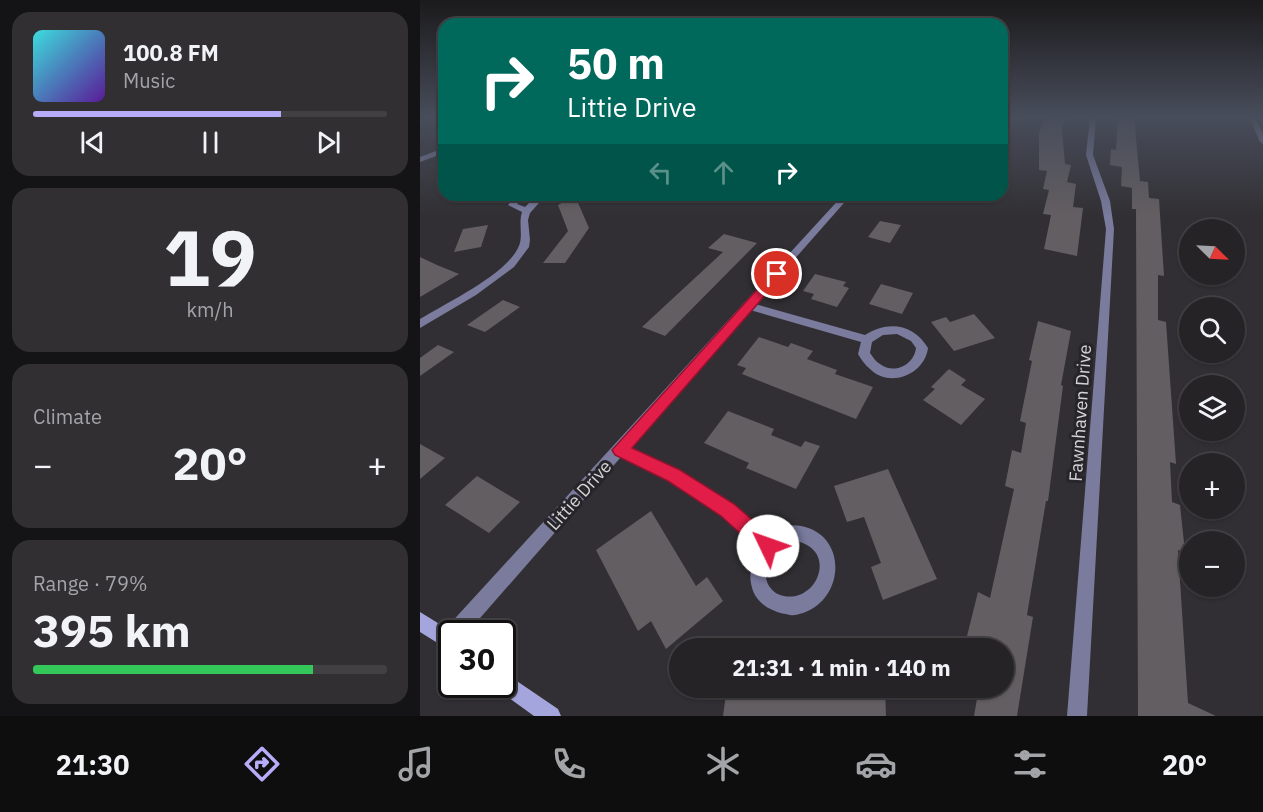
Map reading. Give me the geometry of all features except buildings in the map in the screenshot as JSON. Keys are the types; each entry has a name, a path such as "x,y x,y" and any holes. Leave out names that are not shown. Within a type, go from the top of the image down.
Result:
{"street":[{"name":"Fawnhaven Drive","path":"1077,716 1110,229 1110,213 1090,160 1089,150"},
{"path":"420,160 438,152"},
{"path":"515,201 512,206 525,210"},
{"path":"420,324 501,273 519,256 526,238 525,210 535,201"},
{"name":"Littie Drive","path":"467,620 842,201"},
{"path":"748,306 867,340"},
{"path":"880,331 906,332 919,342 923,355 914,368 895,374 884,372 868,361 864,354 867,340 880,331"},
{"path":"621,450 674,476 728,510 768,546"},
{"path":"789,532 802,532 814,537 824,547 829,560 828,575 822,589 812,600 798,606 783,607 770,600 761,589 757,575 759,560 768,546 776,537 789,532"},
{"path":"420,621 438,631"},
{"path":"516,691 551,716"}],"route":[{"path":"768,546 728,510 674,476 621,450 777,274"}]}
